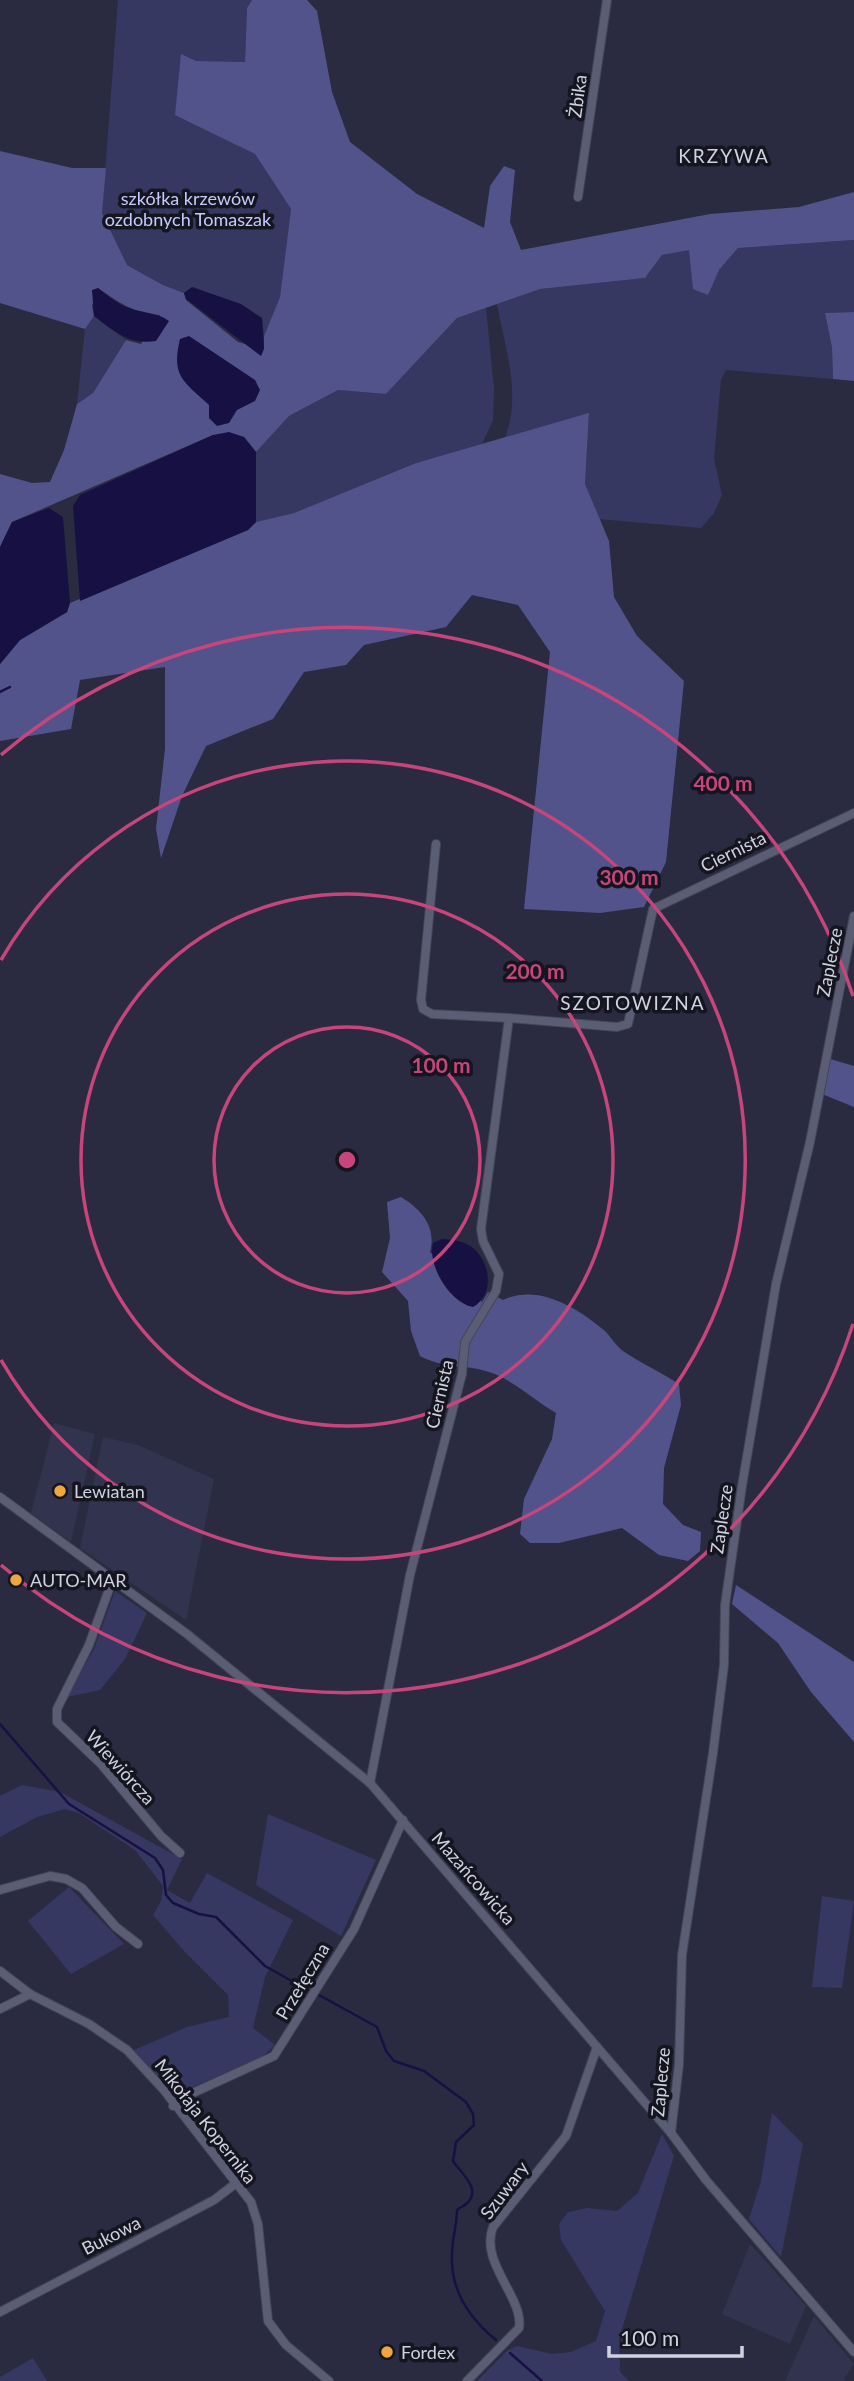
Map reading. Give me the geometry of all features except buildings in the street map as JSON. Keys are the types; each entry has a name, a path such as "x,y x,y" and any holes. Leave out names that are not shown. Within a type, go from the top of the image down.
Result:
{"street":[{"name":"Żbika","path":"578,197 607,0"},
{"name":"Ciernista","path":"436,844 421,1000 423,1009 432,1014 617,1027 628,1024 653,909 832,821 854,813"},
{"name":"Zaplecze","path":"671,2133 680,2064 682,1955 713,1753 724,1665 725,1605 741,1486 776,1284 810,1142 854,916"},
{"name":"Ciernista","path":"370,1783 410,1576 462,1374 465,1342 496,1291 499,1274 483,1241 481,1229 509,1018"},
{"name":"Mazańcowicka","path":"0,1497 187,1634 370,1783 671,2133 706,2180 854,2352"},
{"name":"Wiewiórcza","path":"112,1581 89,1645 57,1709 57,1722 101,1764 161,1836 180,1853"},
{"name":"Przełęczna","path":"173,2106 184,2098 274,2056 354,1929 403,1820"},
{"path":"0,1891 50,1876 66,1879 82,1888 116,1927 138,1944"},
{"name":"Mikołaja Kopernika","path":"0,1971 30,1994 114,2039 143,2066 251,2202 258,2224 268,2321 286,2345 329,2381"},
{"path":"0,2009 30,1994"},
{"name":"Szuwary","path":"467,2381 519,2328 521,2318 496,2264 489,2236 493,2227 566,2136 597,2047"},
{"name":"Bukowa","path":"0,2312 214,2200 235,2184"}],"shaded area":[{"path":"252,0 307,0 317,11 332,92 350,142 417,194 484,228 490,186 504,166 515,170 510,222 521,250 710,214 799,207 854,192 854,240 738,248 719,270 708,295 693,289 689,250 662,255 645,278 540,289 457,318 386,394 338,390 289,416 256,452 244,437 213,435 12,522 0,547 0,474 32,483 50,482 64,450 77,404 93,393 126,340 141,344 160,315 135,310 98,288 92,306 94,316 85,329 0,303 0,151 72,168 106,168 102,213 127,265 184,293 186,300 238,342 264,349 264,336 280,297 291,209 255,154 175,115 181,54 196,61 245,62 247,8"},
{"path":"192,287 241,304 262,318 264,349 261,356 186,299 184,293"},
{"path":"98,288 122,305 169,321 156,341 130,339 94,316 92,290"},
{"path":"854,312 854,381 833,379 832,348 825,313"},
{"path":"189,336 255,380 260,390 255,401 237,410 229,423 217,426 209,418 209,405 181,377 177,362 180,339"},
{"path":"589,413 585,484 609,541 614,597 637,636 684,681 666,862 644,907 600,913 524,909 550,652 518,605 472,595 446,627 364,645 346,665 304,672 273,719 206,746 182,796 161,858 156,829 165,749 165,667 80,680 71,729 0,741 0,664 20,640 67,612 70,603 248,530 256,522 294,513 416,463"},
{"path":"229,432 244,437 256,452 256,522 248,530 80,601 73,506 80,495 213,435"},
{"path":"49,508 63,517 70,603 67,612 20,640 0,664 0,547 12,522"},
{"path":"830,1059 854,1066 854,1107 822,1094"},
{"path":"401,1197 415,1207 426,1220 432,1243 430,1252 482,1302 488,1292 503,1300 530,1294 557,1301 594,1322 618,1347 636,1360 679,1384 681,1405 664,1468 663,1504 683,1525 701,1532 700,1551 688,1561 659,1555 622,1528 559,1543 530,1543 520,1534 524,1499 552,1439 556,1413 495,1374 439,1363 420,1356 411,1331 408,1301 382,1272 390,1238 387,1202"},
{"path":"442,1239 466,1244 475,1249 483,1260 488,1275 487,1290 473,1307 456,1298 437,1272 433,1262 433,1243"},
{"path":"54,1423 95,1434 71,1542 31,1513"},
{"path":"103,1437 138,1445 214,1479 186,1620 80,1548"},
{"path":"736,1585 854,1662 854,1742 811,1692 778,1643 732,1604"},
{"path":"750,2244 806,2306 790,2344 722,2314"},
{"path":"814,2316 854,2364 845,2381 785,2381"}],"green space":[{"name":"szkółka krzewów ozdobnych Tomaszak","path":"118,0 252,0 247,8 245,62 196,61 175,114 255,154 291,209 280,297 264,336 262,318 193,287 184,293 163,285 127,265 102,213"},
{"path":"854,240 854,312 825,313 832,348 833,379 726,370 721,379 714,459 722,495 714,513 701,528 599,519 585,484 589,414 505,438 510,422 512,388 497,304 540,289 645,278 662,255 690,249 693,289 719,270 738,248"},
{"path":"486,308 494,389 493,420 482,444 416,463 294,513 256,522 256,452 289,416 338,390 386,394 457,318"},
{"path":"94,316 126,340 93,393 77,404 85,329"},
{"path":"115,1591 147,1613 125,1659 100,1690 67,1697 94,1649"},
{"path":"22,1785 60,1792 182,1859 167,1890 190,1903 207,1873 293,1920 265,1977 253,2028 275,2045 263,2056 175,2095 134,2050 187,2027 229,2017 228,1995 153,1915 161,1901 163,1886 135,1850 79,1813 65,1809 37,1817 0,1837 0,1796"},
{"path":"268,1814 376,1860 341,1936 256,1885"},
{"path":"69,1887 124,1944 71,1974 28,1921"},
{"path":"822,1896 854,1901 842,1988 812,1987"},
{"path":"772,2113 803,2144 781,2257 749,2219 761,2181"},
{"path":"662,2134 674,2156 619,2339 620,2372 629,2381 477,2381 508,2350 517,2346 552,2354 571,2352 596,2341 605,2311 561,2240 559,2224 568,2212 588,2208 617,2211 638,2193"},
{"path":"33,2358 47,2381 0,2381 0,2377"}],"waterway":[{"path":"0,692 10,687"},
{"path":"0,1724 69,1804 155,1858 163,1870 166,1895 173,1903 199,1914 216,1917 265,1966 306,1989"},
{"path":"319,1995 377,2027 386,2051 394,2061 424,2071 466,2102 473,2114 474,2125 456,2142 453,2161 469,2182 472,2193 471,2199 457,2210 452,2267 463,2303 477,2322 496,2340"},
{"path":"510,2353 542,2381"}],"place":[{"name":"Lewiatan","path":"60,1491"},
{"name":"AUTO-MAR","path":"16,1580"},
{"name":"Fordex","path":"387,2352"}],"district":[{"name":"KRZYWA","path":"724,155"},
{"name":"SZOTOWIZNA","path":"633,1002"}]}
